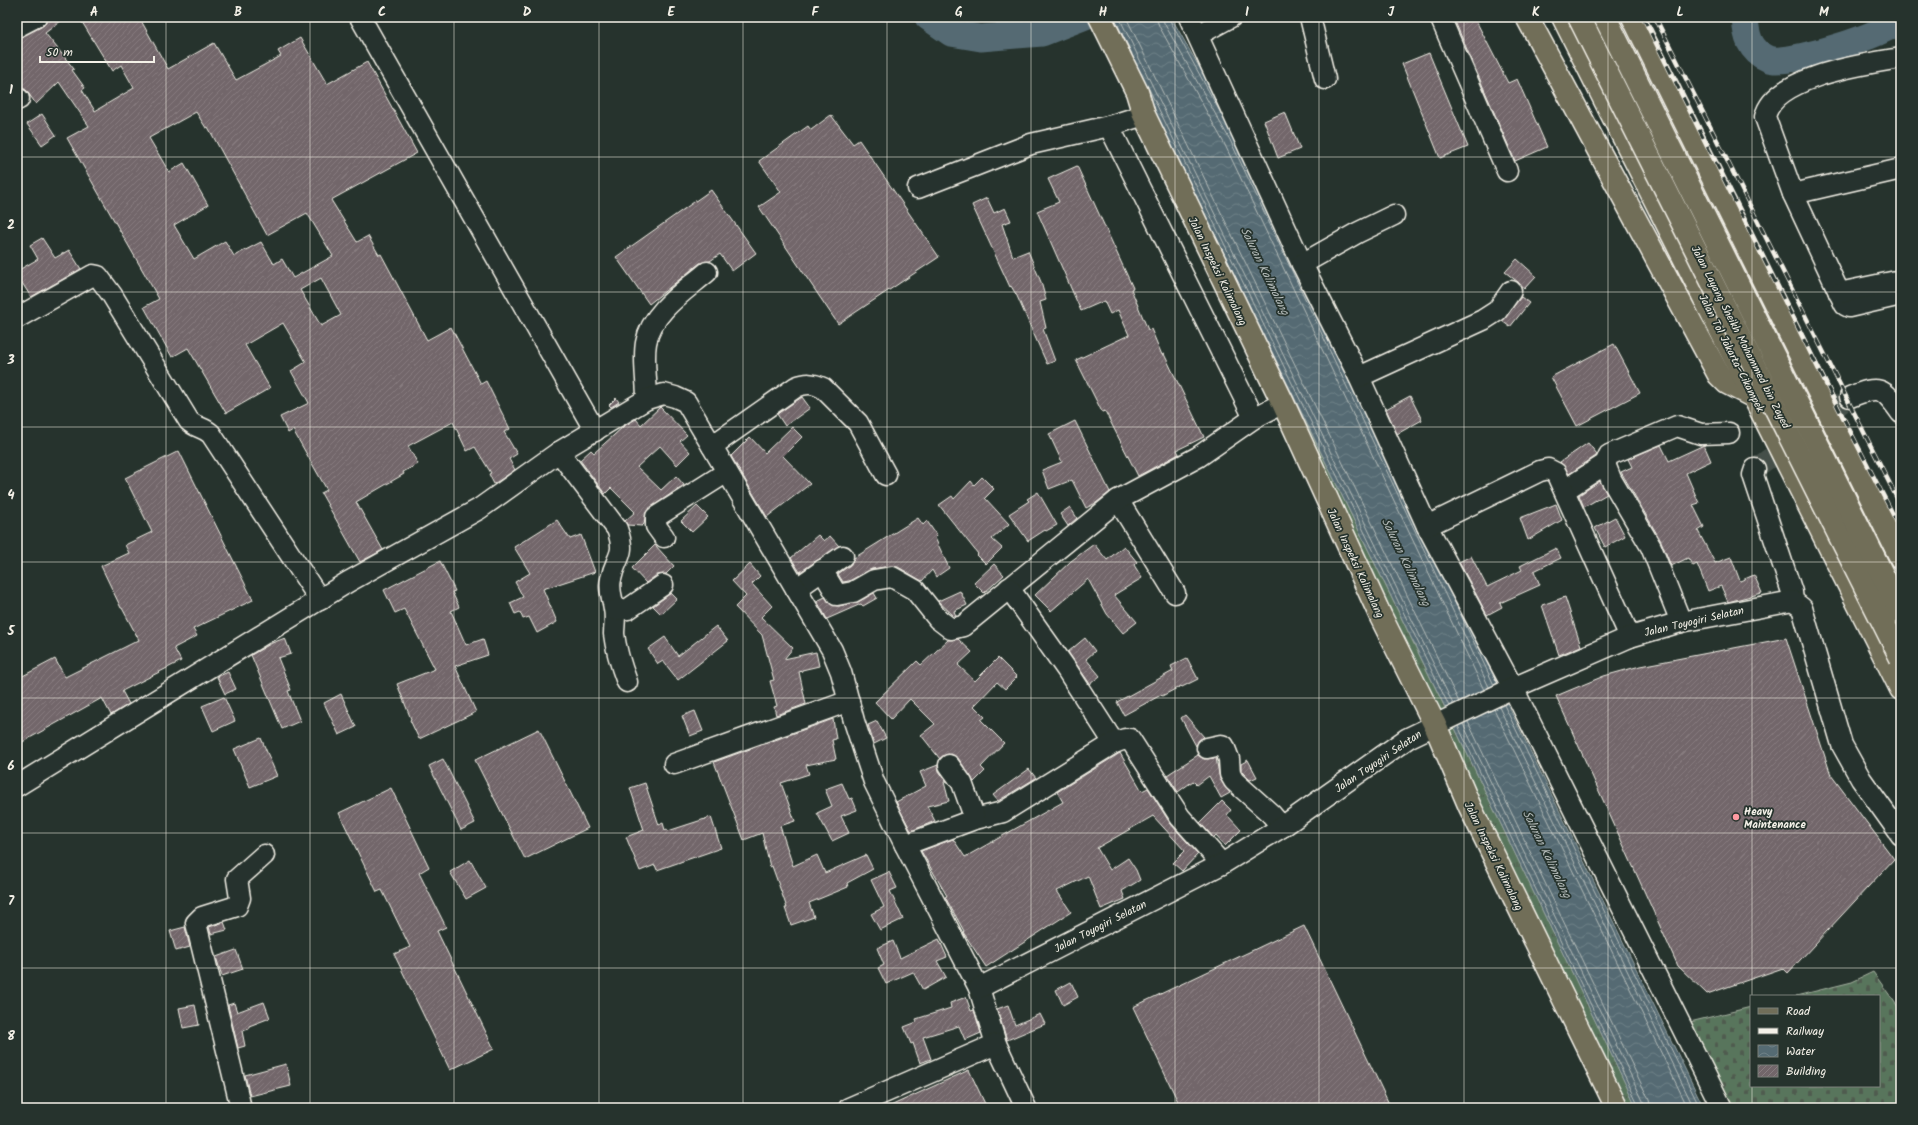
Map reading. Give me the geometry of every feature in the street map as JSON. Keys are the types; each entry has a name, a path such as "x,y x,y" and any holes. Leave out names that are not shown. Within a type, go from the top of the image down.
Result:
{"main road":[{"name":"Jalan Inspeksi Kalimalang","path":"1100,17 1138,92 1144,115 1283,403 1424,706 1442,721 1443,745 1470,807 1617,1108"},
{"path":"1527,17 1719,375 1727,382 1754,397"},
{"name":"Jalan Tol Jakarta–Cikampek","path":"1563,17 1901,689"},
{"name":"Jalan Layang Sheikh Mohammed bin Zayed","path":"1579,17 1901,658"},
{"name":"Jalan Layang Sheikh Mohammed bin Zayed","path":"1605,17 1901,612"},
{"path":"1633,17 1901,558"}],"street":[{"path":"17,27 36,17"},
{"path":"360,17 595,431"},
{"path":"1189,17 1302,264 1358,377 1427,526 1513,688 1722,1108"},
{"path":"1198,35 1231,17"},
{"path":"1310,17 1325,79"},
{"path":"1440,17 1506,171"},
{"path":"1901,58 1859,65 1819,75 1795,85 1768,106 1765,117 1793,194 1845,305 1849,307 1901,295"},
{"path":"918,188 1031,144 1109,126 1144,115"},
{"path":"1109,126 1254,418"},
{"path":"1793,194 1901,168"},
{"path":"1302,264 1357,232 1394,215"},
{"path":"647,398 646,342 653,325 664,309 707,272"},
{"path":"17,318 93,275 98,276 109,290 189,421 197,427 207,430 211,434 320,600"},
{"path":"1839,293 1901,280"},
{"path":"1358,377 1483,320 1497,311 1511,291"},
{"path":"712,446 796,387 816,384 823,388 858,423 886,475"},
{"path":"1850,397 1869,389 1881,391 1892,399 1901,413"},
{"path":"17,786 348,582 479,509 559,452 647,398 664,394 675,397 686,402 832,650 841,672 874,782 979,988 996,1044 1026,1108"},
{"path":"822,570 837,595 853,592 874,580 892,577 899,579 915,590 938,620 951,629 963,626 1118,500 1198,457 1254,418 1283,403"},
{"path":"1565,490 1605,464 1609,455 1677,426 1701,434 1728,433"},
{"path":"559,452 617,529 621,541 622,550 611,579 610,592 615,610 614,633 617,656 627,682"},
{"path":"1605,464 1611,479 1651,547 1681,622"},
{"path":"1427,526 1540,471 1548,469 1556,473 1565,490 1630,637"},
{"path":"1755,469 1753,475 1792,592 1793,601 1802,608 1842,745 1861,779 1901,835"},
{"path":"664,537 656,526 656,517 727,472"},
{"path":"1118,500 1175,593"},
{"path":"796,588 843,556"},
{"path":"615,610 628,609 663,585"},
{"path":"1009,588 1067,670 1114,743"},
{"name":"Jalan Toyogiri Selatan","path":"979,988 1222,864 1282,827 1408,738 1442,721 1630,637 1681,622 1793,601"},
{"path":"674,764 849,701"},
{"path":"905,845 975,819 1002,812 1114,743 1125,739 1131,741 1180,818 1222,864"},
{"path":"1207,748 1221,744 1224,746 1229,759 1230,774 1234,781 1271,814 1282,827"},
{"path":"949,765 962,783 975,819"},
{"path":"241,1108 196,923 202,916 237,906 240,898 237,879 264,855"},
{"path":"849,1108 996,1044"}],"green space":[{"path":"1109,17 1450,718 1637,1108 1617,1108 1439,717"},
{"path":"1873,972 1901,1011 1901,1108 1733,1108 1690,1022 1750,1007 1750,1087 1880,1087 1880,995 1800,995 1852,982"}],"water":[{"name":"Saluran Kalimalang","path":"1109,17 1171,17 1238,136 1486,660 1704,1108 1637,1108 1443,703"}],"building":[{"path":"47,17 66,17 45,33 74,69 72,70 85,88 82,90 95,111 134,88 121,65 112,71 79,17 139,17 168,69 214,43 236,80 281,56 278,51 300,38 327,84 367,62 417,153 331,200 357,242 368,236 379,255 381,254 427,340 451,327 481,384 486,381 510,429 504,432 517,454 509,459 515,470 494,484 489,474 491,473 475,447 467,451 453,422 408,446 418,464 403,472 404,474 356,502 383,550 360,562 321,493 327,490 293,430 288,433 280,417 309,403 291,371 306,362 283,323 245,345 270,388 226,413 188,348 172,357 144,307 159,299 67,138 89,126 59,82 36,104 26,90 17,85 17,38 41,27 46,23","holes":["196,112 206,128 208,127 267,235 307,213 333,256 293,278 282,259 274,264 261,242 234,256 225,241 194,259 174,225 208,205 184,163 169,172 149,138","321,278 341,315 321,326 300,290"]},
{"path":"1453,17 1474,17 1508,83 1517,79 1547,147 1515,161"},
{"path":"1429,53 1468,147 1440,158 1402,64"},
{"path":"1285,112 1300,149 1278,158 1264,121"},
{"path":"42,114 56,135 42,145 27,124"},
{"path":"831,115 853,144 859,140 939,257 838,324 759,207 781,192 759,161 808,126 811,130"},
{"path":"1077,166 1133,288 1131,289 1148,330 1151,329 1162,355 1164,354 1204,437 1177,450 1179,454 1138,476 1105,411 1102,412 1076,360 1129,335 1118,310 1110,314 1104,301 1081,311 1037,211 1059,202 1048,179"},
{"path":"711,190 756,253 732,271 720,254 710,261 700,263 649,304 616,257"},
{"path":"987,198 994,213 1005,208 1011,221 1002,224 1013,257 1028,251 1041,282 1046,300 1040,302 1046,328 1043,329 1055,361 1047,364 1017,296 1011,286 1010,287 972,205"},
{"path":"42,238 55,258 69,250 81,269 31,297 17,275 17,271 38,259 30,245"},
{"path":"1517,259 1536,276 1524,289 1518,282 1505,272"},
{"path":"1521,297 1529,303 1510,327 1502,321"},
{"path":"1614,344 1640,393 1577,426 1551,377"},
{"path":"1410,396 1422,420 1397,434 1386,409"},
{"path":"802,397 810,408 785,426 777,414"},
{"path":"616,398 619,402 611,407 609,405"},
{"path":"660,407 687,435 680,441 690,452 677,465 660,446 637,467 661,490 676,476 684,485 650,508 646,512 644,524 642,526 627,525 625,521 635,512 611,488 605,494 580,460 591,450 594,453 624,426 636,419 641,425"},
{"path":"1075,421 1110,492 1096,503 1086,508 1072,480 1049,489 1042,470 1062,462 1049,434"},
{"path":"792,427 802,437 783,456 810,484 767,517 731,456 750,437 765,453"},
{"path":"1588,443 1597,454 1596,456 1569,474 1560,462"},
{"path":"1661,445 1669,461 1704,445 1711,461 1686,473 1699,503 1693,505 1704,527 1698,531 1715,563 1731,557 1740,581 1754,575 1762,593 1728,602 1721,586 1708,591 1697,564 1693,566 1688,558 1671,566 1661,541 1621,472 1632,467 1628,459"},
{"path":"179,451 253,600 193,629 197,636 174,648 181,661 122,691 129,704 111,715 102,698 17,745 17,679 55,659 65,677 139,640 121,608 101,566 129,553 125,545 152,532 125,478"},
{"path":"982,477 994,489 985,498 1009,524 992,539 1002,548 986,564 977,555 978,554 939,505 952,496 954,499 971,481 974,485"},
{"path":"1600,481 1607,494 1584,507 1579,495"},
{"path":"1038,492 1057,525 1046,531 1045,530 1028,541 1009,514 1029,501 1027,499"},
{"path":"1556,504 1562,520 1528,540 1520,518"},
{"path":"697,506 708,517 692,532 681,521"},
{"path":"1070,507 1077,518 1068,526 1060,514"},
{"path":"1615,517 1625,536 1605,547 1595,528"},
{"path":"918,518 923,525 927,521 937,536 935,538 949,568 936,577 932,570 922,581 898,567 890,566 872,569 849,581 843,582 838,574 850,565 854,558"},
{"path":"557,520 570,539 581,535 595,572 543,589 557,622 537,633 529,617 523,619 520,612 515,614 510,603 523,597 515,582 530,573 514,547"},
{"path":"818,535 824,541 830,536 839,546 800,572 791,558"},
{"path":"1094,544 1107,560 1124,546 1137,562 1134,565 1142,578 1114,595 1137,622 1123,633 1107,614 1088,579 1051,611 1035,595 1071,561"},
{"path":"655,545 674,566 666,574 657,575 646,583 632,568"},
{"path":"1556,548 1561,558 1534,571 1540,585 1500,603 1502,607 1487,615 1459,562 1471,556 1487,587 1522,570 1520,566"},
{"path":"440,561 455,591 452,592 459,607 451,611 466,645 483,639 488,655 455,666 476,712 419,739 410,720 411,719 397,684 435,669 404,609 395,613 384,590"},
{"path":"750,564 760,576 752,584 772,606 761,617 793,648 784,659 816,652 819,666 799,672 806,704 776,715 774,707 777,706 770,681 774,680 762,635 735,607 746,596 732,581"},
{"path":"994,564 1004,575 984,593 974,583"},
{"path":"960,591 967,605 954,611 956,616 954,616 938,601"},
{"path":"671,593 677,599 661,614 653,606"},
{"path":"874,593 877,598 863,606 861,604 827,619 817,601 825,597 832,605 839,606 858,602"},
{"path":"1565,597 1581,646 1559,655 1542,605"},
{"path":"716,626 728,641 678,680 663,661 658,664 648,649 665,637 678,656"},
{"path":"285,638 291,654 278,658 291,690 288,691 300,721 282,729 251,655 272,643"},
{"path":"1085,638 1095,651 1086,659 1100,676 1090,684 1068,652"},
{"name":"Heavy Maintenance","path":"1786,638 1831,775 1894,859 1788,973 1783,968 1707,994 1678,966 1556,696 1604,676 1640,666"},
{"path":"958,639 972,652 958,665 975,681 998,658 1017,677 1005,689 997,682 974,706 985,717 981,720 1004,743 981,767 985,771 974,782 958,758 948,754 940,759 921,735 935,724 910,699 891,719 875,702 917,661 921,665 948,640"},
{"path":"1187,658 1198,679 1162,696 1161,695 1124,715 1117,702 1173,671 1171,666"},
{"path":"228,672 236,689 225,694 217,677"},
{"path":"341,694 356,727 339,735 324,703"},
{"path":"224,697 235,721 213,731 202,706"},
{"path":"695,711 703,731 690,736 682,716"},
{"path":"1185,715 1204,737 1199,740 1196,746 1181,718"},
{"path":"833,719 836,739 832,740 836,759 806,765 809,774 781,783 795,821 780,826 793,866 817,855 825,873 866,855 873,869 847,883 848,887 809,903 814,917 791,925 785,908 787,908 772,866 770,867 762,833 744,840 714,762"},
{"path":"877,721 886,738 874,744 868,725"},
{"path":"539,729 588,828 525,859 475,760"},
{"path":"261,738 277,776 250,787 234,749"},
{"path":"1120,753 1142,791 1148,788 1170,823 1198,854 1182,871 1173,863 1185,851 1153,816 1097,848 1110,870 1128,858 1136,870 1140,880 1122,891 1125,899 1101,909 1088,876 1057,891 1071,912 986,967 963,932 964,931 945,897 947,896 921,851 953,839 965,857 1063,802 1057,792"},
{"path":"1198,755 1204,759 1216,758 1220,779 1230,793 1221,798 1209,776 1197,785 1193,781 1178,792 1167,775"},
{"path":"443,759 475,823 461,830 429,766"},
{"path":"1248,760 1257,777 1250,780 1241,771 1241,764"},
{"path":"938,765 939,771 946,781 944,782 949,801 927,806 935,821 911,831 896,802 926,786 920,772"},
{"path":"1029,769 1036,778 998,801 993,795"},
{"path":"645,783 659,825 663,823 665,830 667,829 668,831 711,817 721,848 657,870 655,865 640,871 626,837 644,830 630,788"},
{"path":"842,783 849,799 852,798 857,810 841,816 849,833 832,841 817,813 832,806 825,789"},
{"path":"391,788 429,867 419,873 446,927 437,931 494,1049 450,1070 394,954 410,947 382,890 377,892 339,813"},
{"path":"1222,801 1231,810 1227,815 1241,830 1225,846 1216,836 1214,838 1200,823"},
{"path":"470,860 486,888 466,899 450,872"},
{"path":"889,872 897,888 890,891 903,919 880,930 871,914 884,907 871,880"},
{"path":"224,922 227,930 211,934 209,927"},
{"path":"1304,926 1391,1108 1181,1108 1133,1007"},
{"path":"185,927 190,947 176,951 170,931"},
{"path":"939,939 947,957 937,961 946,977 923,990 913,972 886,984 878,968 884,965 877,948 893,941 900,958"},
{"path":"236,950 243,969 222,976 216,957"},
{"path":"1071,982 1078,997 1063,1005 1056,990"},
{"path":"966,997 971,1011 974,1010 981,1033 965,1040 959,1026 923,1037 931,1059 920,1063 913,1043 911,1044 904,1027 917,1022 916,1019 951,1008 950,1003"},
{"path":"264,1002 270,1018 249,1026 249,1029 242,1031 245,1046 238,1048 228,1005 234,1003 237,1012"},
{"path":"195,1005 199,1025 183,1028 179,1008"},
{"path":"1008,1005 1015,1025 1040,1014 1045,1024 1007,1040 997,1009"},
{"path":"286,1064 291,1086 250,1096 245,1075"},
{"path":"969,1070 987,1108 886,1108"}],"waterway":[{"path":"928,17 951,33 981,38 1042,33 1083,17"},
{"path":"1745,17 1746,30 1750,42 1757,52 1769,59 1780,60 1796,58 1858,40 1877,33 1901,19"}],"tunnel":[{"path":"1755,469 1850,397"}],"railway":[{"path":"1643,17 1828,388 1901,530"},
{"path":"1655,17 1901,506"}],"place":[{"name":"Heavy Maintenance","path":"1736,817"}]}
